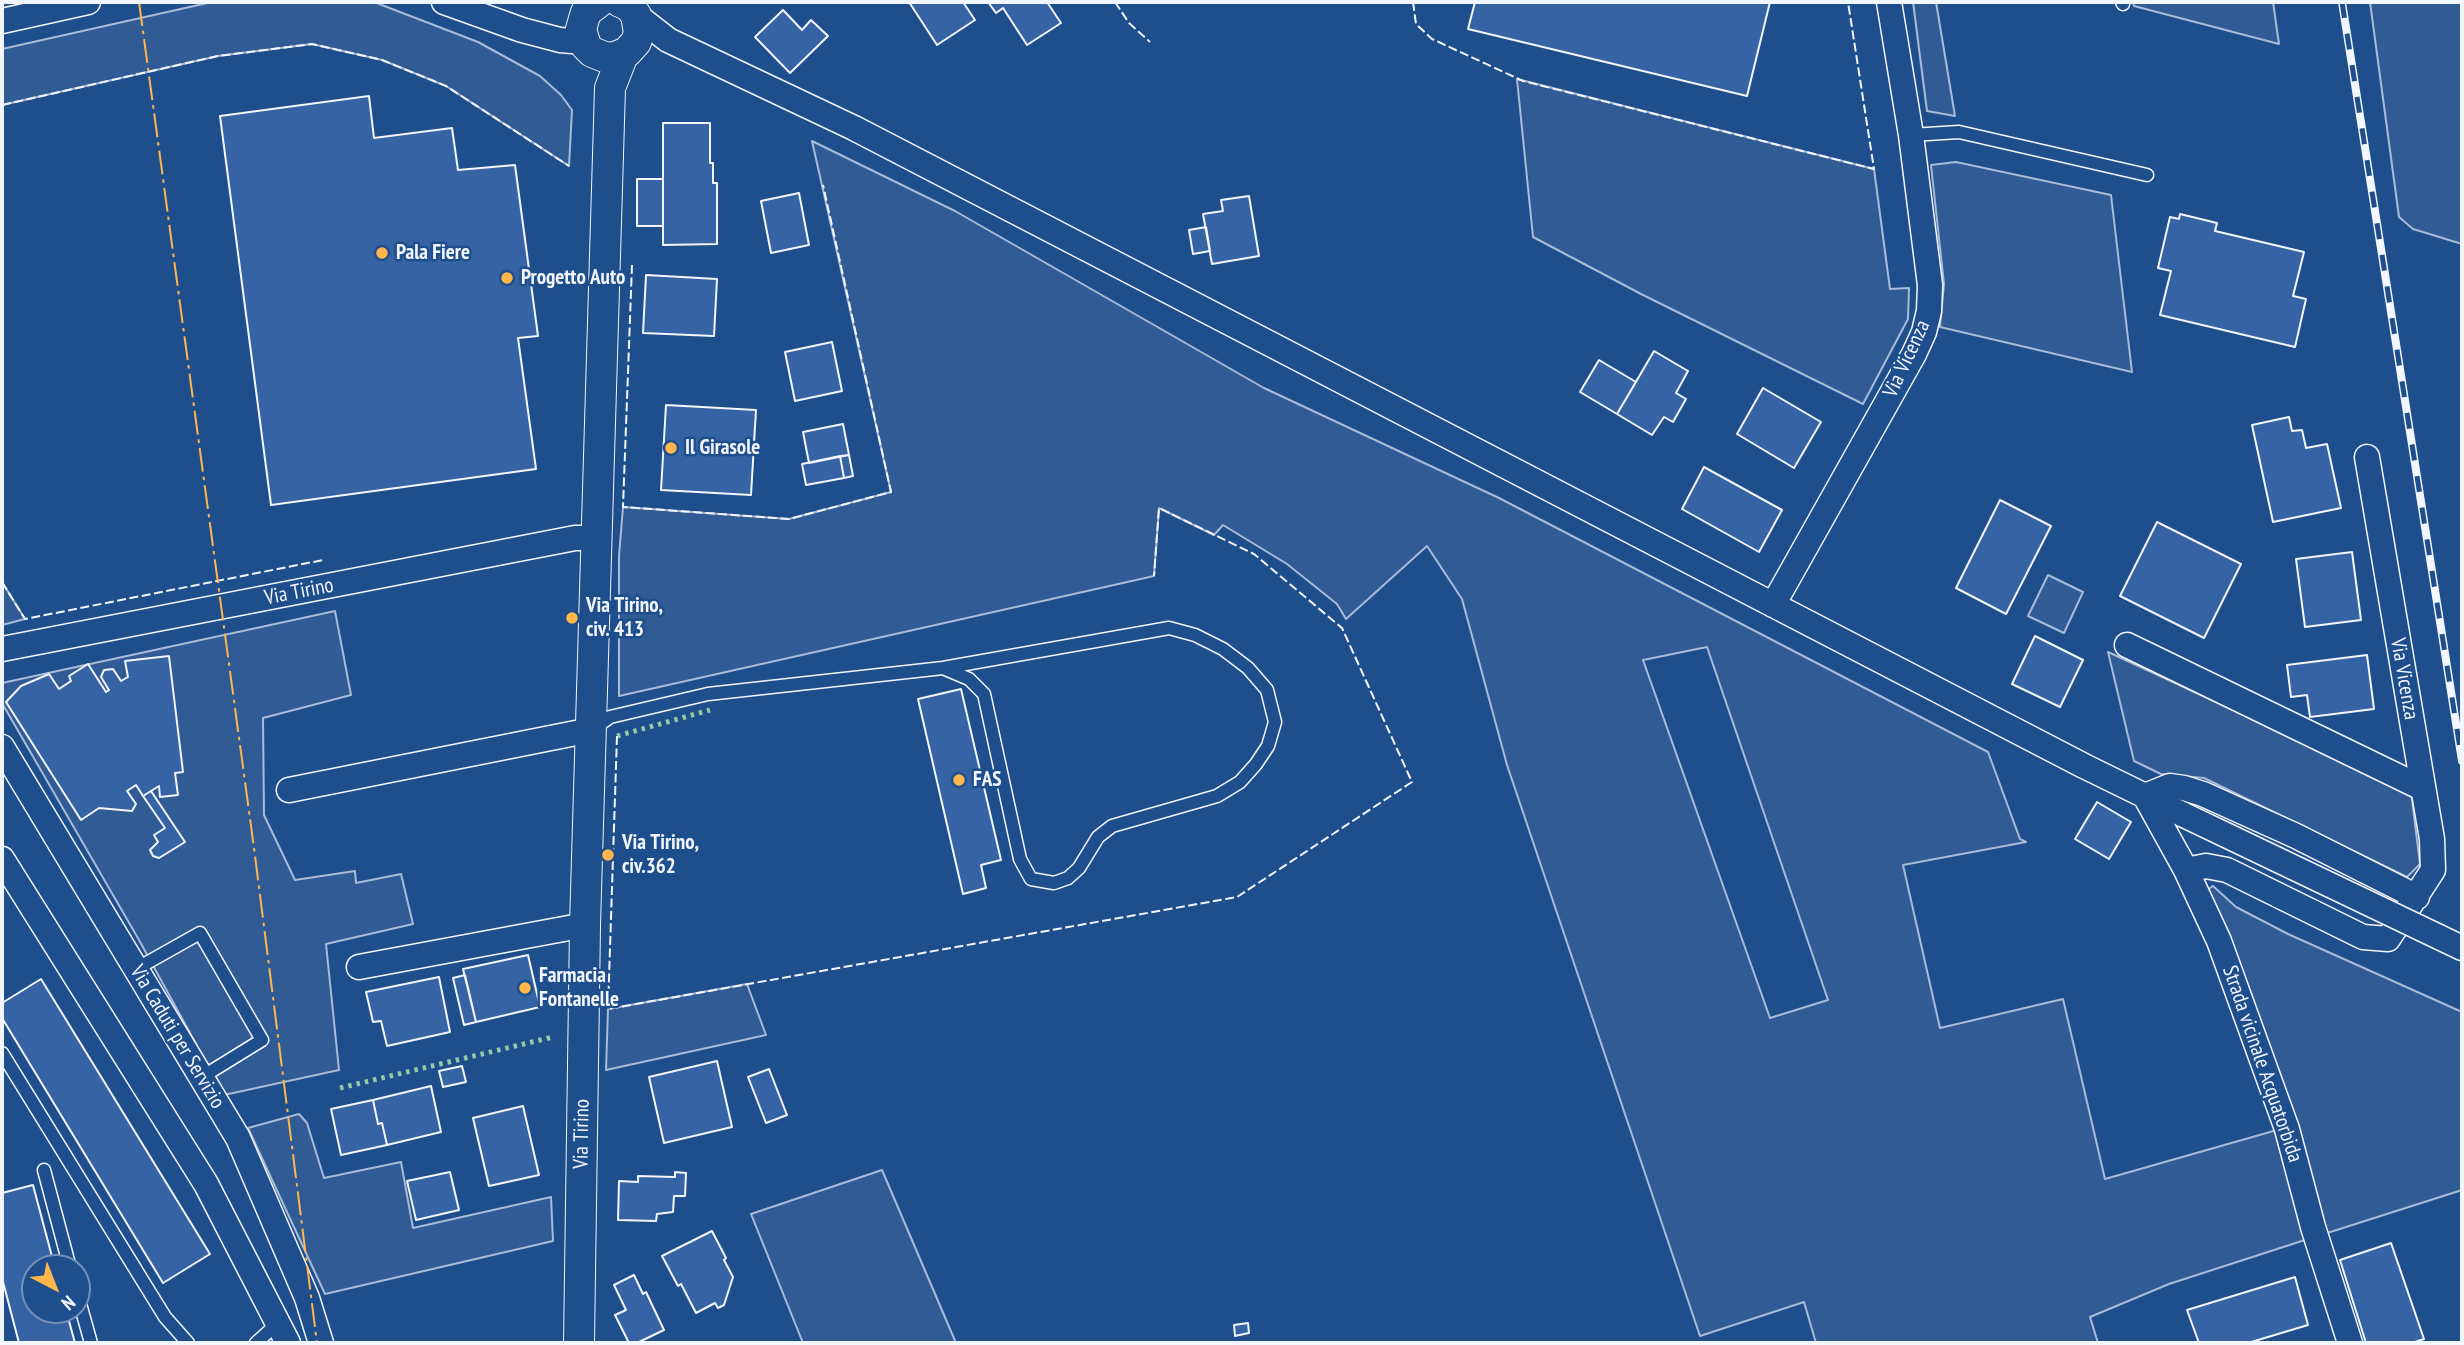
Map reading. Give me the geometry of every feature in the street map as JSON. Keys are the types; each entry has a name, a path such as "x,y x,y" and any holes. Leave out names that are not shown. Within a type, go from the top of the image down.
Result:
{"street":[{"path":"2,21 88,2"},
{"path":"444,2 522,30 572,41 600,30 639,33 628,6"},
{"name":"Via Vicenza","path":"1773,606 1924,332 1930,311 1930,285 1889,2"},
{"path":"628,6 668,40 854,128 1773,606 2184,816 2462,948"},
{"path":"600,30 668,40"},
{"name":"Via Tirino","path":"579,1343 584,925 610,88 600,30"},
{"name":"Via Vicenza","path":"2186,870 2206,866 2227,870 2364,937 2388,939 2433,870 2432,839 2367,457"},
{"name":"Via Tirino","path":"2,649 575,538 597,538"},
{"path":"2127,645 2422,788"},
{"path":"289,790 591,730"},
{"name":"Via Caduti per Servizio","path":"2,747 238,1138 307,1298 321,1343"},
{"path":"2145,796 2170,786 2203,794 2296,836 2417,897"},
{"name":"Strada vicinale Acquatorbida","path":"2145,796 2186,870 2219,941 2287,1129 2350,1343"},
{"path":"4,869 206,1184 283,1333"},
{"path":"359,967 584,925"}],"lane":[{"path":"1910,135 1959,132 2147,175"},
{"path":"591,730 610,717 708,694 943,668 1169,628 1195,635 1223,649 1248,668 1267,690 1275,722 1268,746 1240,782 1217,796 1112,826 1098,837 1079,868 1068,878 1054,883 1031,879 1020,859 984,694 969,679 943,668"},
{"path":"136,969 200,933 262,1040 202,1077"},
{"path":"2,1053 165,1317 188,1343"},
{"path":"44,1170 66,1254"},
{"path":"86,1324 91,1343"},
{"path":"256,1343 283,1333"}],"shaded area":[{"path":"212,2 374,2 478,42 540,76 561,95 572,110 569,166 446,86 382,60 312,44 218,56 2,105 2,49"},
{"path":"1913,2 1936,2 1955,116 1927,111"},
{"path":"2133,2 2273,2 2279,44 2134,6"},
{"path":"2370,2 2462,2 2462,244 2413,229 2399,217"},
{"path":"1517,79 1874,169 1890,289 1909,288 1908,319 1863,404 1533,237"},
{"path":"812,141 955,211 1264,388 1499,498 1988,752 2020,839 2026,842 1903,865 1940,1028 2063,999 2105,1179 2277,1130 2308,1239 2169,1284 2090,1317 2098,1343 1816,1343 1804,1302 1700,1336 1507,765 1462,599 1427,546 1346,619 1337,604 1287,564 1223,525 1214,535 1159,508 1154,576 619,696 619,556 623,507 789,519 891,492","holes":["1707,647 1828,1000 1770,1018 1643,660"]},
{"path":"1956,162 2111,195 2132,372 1940,327 1944,284 1931,165"},
{"path":"2048,575 2083,592 2064,633 2028,616"},
{"path":"2,582 25,619 2,625"},
{"path":"335,611 351,695 263,718 264,815 295,880 355,871 356,883 401,874 413,924 326,944 339,1070 224,1095 139,940 2,703 2,683"},
{"path":"2108,652 2411,792 2420,864 2407,877 2204,778 2161,774 2134,761"},
{"path":"2213,886 2236,907 2288,934 2462,1012 2462,1190 2321,1235 2207,890"},
{"path":"747,984 766,1035 606,1070 608,1009"},
{"path":"299,1114 307,1123 324,1178 401,1162 413,1228 551,1197 553,1241 325,1294 248,1128"},
{"path":"882,1170 956,1343 803,1343 751,1214"}],"building":[{"path":"909,2 963,2 975,20 937,45"},
{"path":"988,2 1047,2 1061,23 1027,45 1003,8 996,13"},
{"path":"1475,2 1770,2 1747,96 1468,29"},
{"path":"783,10 802,30 811,20 828,36 790,73 755,37"},
{"name":"Pala Fiere","path":"369,96 374,138 452,128 458,170 515,165 538,336 518,338 536,469 271,505 220,116"},
{"path":"663,123 710,123 710,163 713,163 713,183 717,183 717,244 663,245"},
{"path":"637,179 663,179 663,226 637,226"},
{"path":"799,193 809,245 771,253 761,201"},
{"path":"1249,196 1259,256 1212,264 1203,214 1223,211 1221,200"},
{"path":"2180,214 2217,223 2215,231 2304,252 2293,296 2306,299 2295,347 2160,315 2171,271 2158,268 2170,217 2179,219"},
{"path":"1206,227 1210,251 1193,254 1189,230"},
{"path":"646,275 717,279 714,336 643,333"},
{"path":"832,342 842,391 795,401 785,352"},
{"path":"1654,351 1688,371 1676,393 1686,399 1673,422 1664,417 1652,435 1617,414"},
{"path":"1599,360 1636,382 1617,414 1580,392"},
{"path":"1763,388 1821,422 1794,468 1737,434"},
{"path":"666,405 756,410 751,495 661,490"},
{"path":"2289,417 2292,431 2302,430 2306,448 2327,444 2341,508 2273,522 2252,425"},
{"path":"843,424 849,455 809,463 803,432"},
{"path":"849,455 853,476 844,478 840,456"},
{"path":"840,456 844,478 806,485 802,464"},
{"path":"1704,467 1782,510 1759,552 1682,509"},
{"path":"2000,500 2051,526 2006,614 1956,588"},
{"path":"2157,522 2241,564 2204,638 2120,596"},
{"path":"2352,552 2361,620 2305,627 2296,559"},
{"path":"2035,636 2083,660 2060,707 2012,684"},
{"path":"2367,655 2374,709 2310,717 2307,695 2291,697 2287,665"},
{"path":"169,656 183,772 175,773 178,795 160,797 159,786 143,796 136,785 127,791 136,804 132,811 99,808 81,820 6,702 21,686 49,674 59,689 71,681 69,676 88,664 106,692 109,690 101,677 104,670 113,669 121,681 128,677 125,661"},
{"name":"FAS","path":"961,689 1001,860 981,865 986,888 963,894 918,699"},
{"path":"151,791 185,842 159,858 153,856 150,850 158,842 154,835 165,828 143,796"},
{"path":"2097,802 2131,822 2109,859 2075,839"},
{"path":"528,955 540,1007 476,1022 463,969"},
{"path":"465,975 476,1022 464,1025 453,978"},
{"path":"439,977 450,1032 387,1046 381,1021 373,1022 366,992"},
{"path":"41,979 210,1254 163,1283 2,1018 2,1003"},
{"path":"717,1061 732,1127 664,1143 649,1077"},
{"path":"462,1066 466,1082 443,1087 439,1071"},
{"path":"769,1069 787,1115 766,1123 748,1077"},
{"path":"431,1086 441,1132 387,1145 382,1123 378,1124 373,1100"},
{"path":"373,1100 378,1124 382,1123 387,1145 341,1155 331,1109"},
{"path":"523,1106 539,1175 489,1186 473,1118"},
{"path":"450,1172 459,1210 416,1220 407,1181"},
{"path":"675,1172 686,1173 685,1196 674,1196 673,1212 657,1214 656,1221 618,1220 619,1181 638,1182 638,1176 675,1177"},
{"path":"33,1185 51,1254 21,1254 21,1324 70,1324 75,1343 19,1343 2,1278 2,1193"},
{"path":"712,1231 733,1277 724,1305 718,1308 715,1303 696,1313 662,1256"},
{"path":"2391,1243 2424,1339 2412,1343 2366,1343 2340,1260"},
{"path":"634,1275 643,1294 646,1292 664,1330 637,1343 629,1343 615,1315 626,1310 614,1285"},
{"path":"2295,1277 2308,1325 2248,1343 2199,1343 2187,1310"},
{"path":"1248,1323 1249,1333 1235,1336 1234,1325"}],"railway":[{"path":"2342,2 2462,761"}],"hedge":[{"path":"617,736 710,710"},
{"path":"340,1088 553,1037"}],"fence":[{"path":"1115,2 1129,23 1150,42"},
{"path":"1413,2 1416,24 1432,39 1523,81 1874,169 1848,2"},
{"path":"2,105 218,56 312,44 382,60 446,86 569,166"},
{"path":"632,265 623,507 789,519 891,492 823,185"},
{"path":"617,736 608,1009 1237,897 1412,782 1342,628 1254,554 1159,508 1154,576"},
{"path":"2,582 25,619 323,560"}],"power":[{"path":"139,2 254,848 317,1343"}],"place":[{"name":"Pala Fiere","path":"382,253"},
{"name":"Progetto Auto","path":"507,278"},
{"name":"Il Girasole","path":"671,448"},
{"name":"Via Tirino, civ. 413","path":"572,618"},
{"name":"FAS","path":"959,780"},
{"name":"Via Tirino, civ.362","path":"608,855"},
{"name":"Farmacia Fontanelle","path":"525,988"}]}
